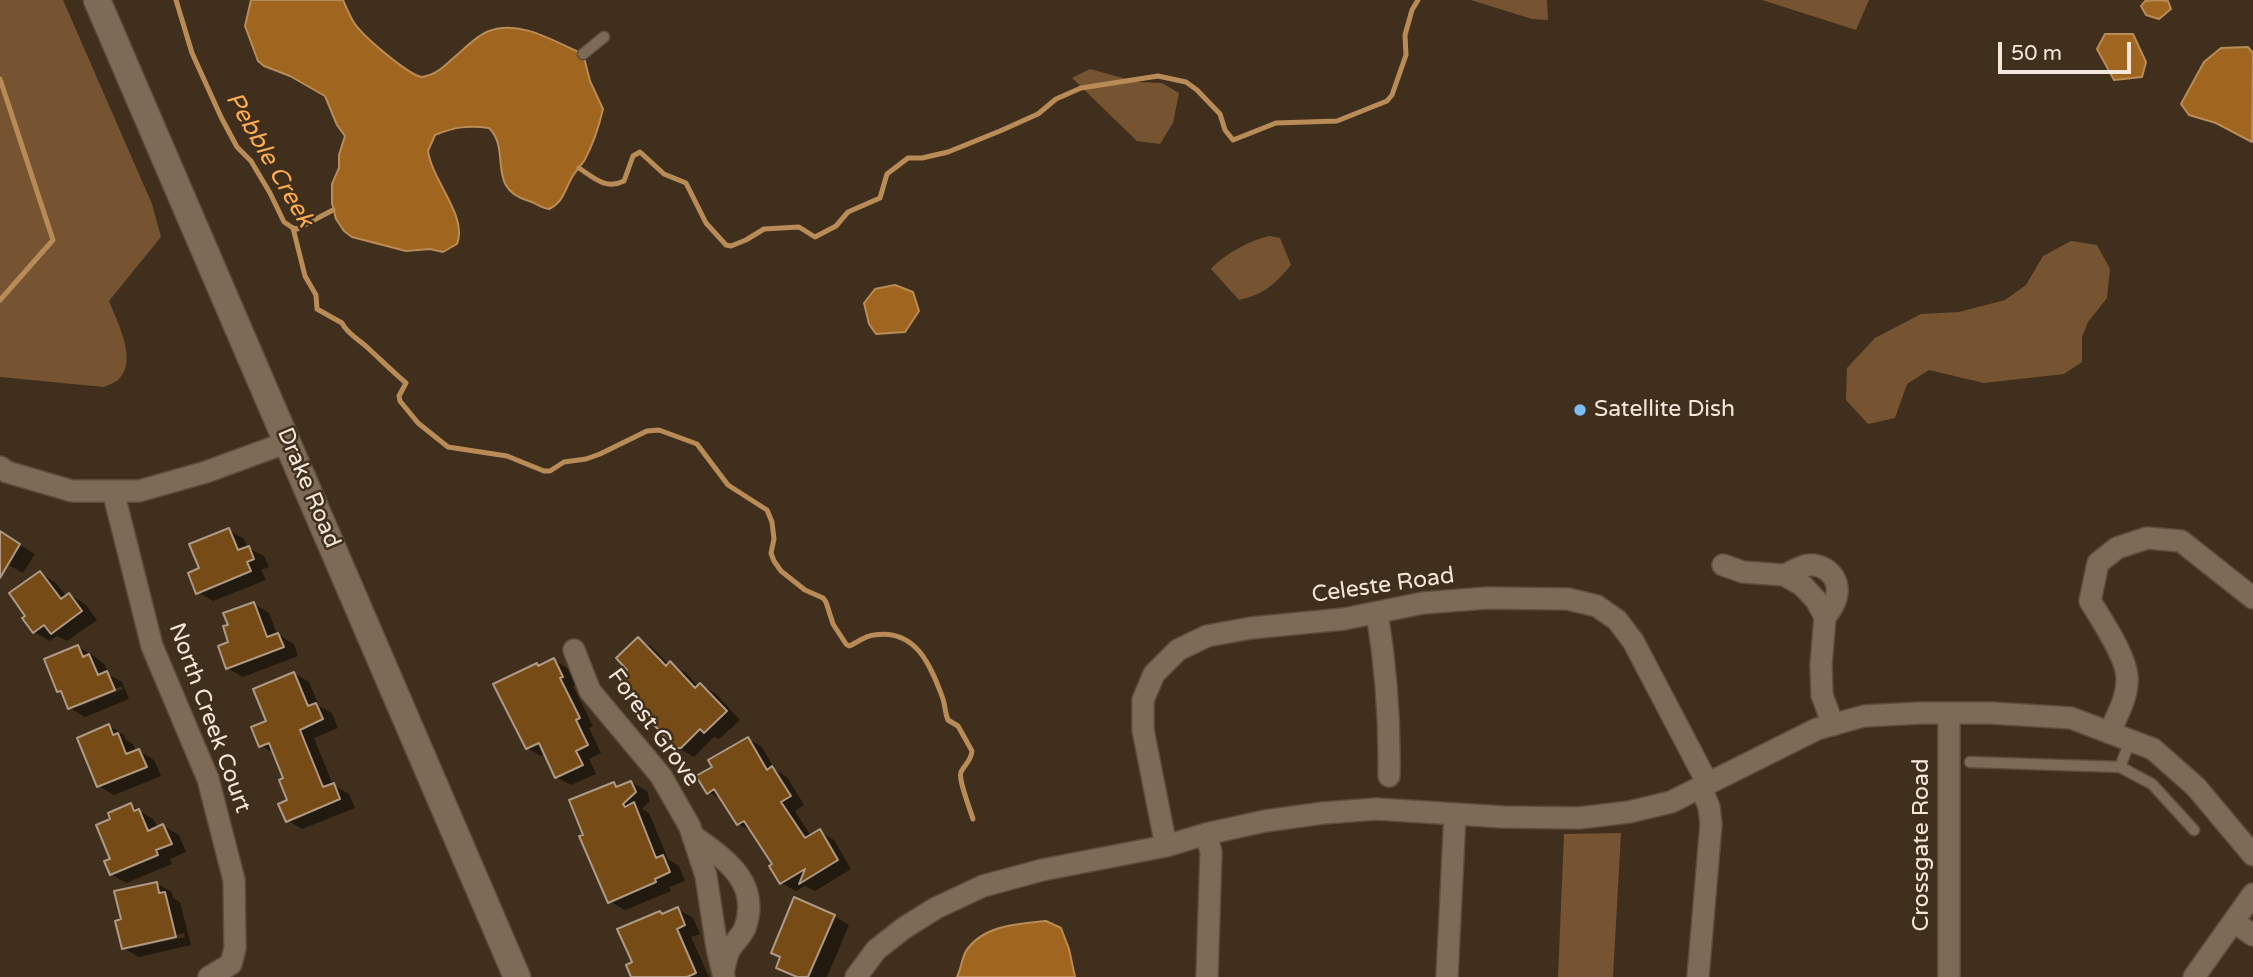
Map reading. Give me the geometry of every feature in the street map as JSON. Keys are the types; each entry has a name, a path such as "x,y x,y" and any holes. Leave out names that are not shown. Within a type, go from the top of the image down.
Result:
{"street":[{"name":"Drake Road","path":"97,0 517,977"},
{"path":"0,467 7,472 72,492 139,491 205,472 288,442"},
{"name":"North Creek Court","path":"113,491 152,646 208,779 234,880 234,970 209,977"},
{"path":"2110,733 2126,692 2128,677 2114,641 2090,601 2098,563 2117,548 2147,538 2181,541 2253,598"},
{"path":"1723,565 1743,572 1784,575 1801,585 1816,600 1825,617"},
{"path":"1784,575 1805,566 1818,566 1830,571 1836,581 1838,596 1825,617 1821,665 1822,695 1833,725"},
{"name":"Celeste Road","path":"1166,846 1143,730 1143,700 1154,674 1178,650 1208,636 1251,628 1344,620 1423,603 1487,598 1568,599 1597,607 1617,620 1633,641 1704,786 1711,824 1698,977"},
{"path":"1377,613 1387,691 1389,776"},
{"name":"Forest Grove","path":"574,650 590,691 661,776 690,827 706,876 723,976"},
{"path":"856,977 876,950 936,908 983,886 1042,870 1166,846 1265,821 1323,813 1377,809 1579,818 1629,812 1671,802 1790,742 1864,716 1949,713 2071,718 2153,749 2196,787 2253,855"},
{"name":"Crossgate Road","path":"1949,713 1949,977"},
{"path":"1447,977 1455,814"},
{"path":"1206,834 1211,852 1207,977"},
{"name":"Forest Grove","path":"693,836 725,859 743,878 749,907 744,930 729,951 723,976"},
{"path":"2194,977 2253,894"},
{"path":"2234,922 2253,935"}],"lane":[{"path":"583,54 604,37"},
{"path":"2120,767 2130,741"},
{"path":"1970,762 2120,767 2152,784 2194,831"}],"shaded area":[{"path":"0,0 63,0 152,204 161,237 109,301 124,340 127,361 119,379 104,387 0,377"},
{"path":"251,0 343,0 353,21 365,35 396,62 422,77 437,71 489,31 513,28 549,38 583,54 590,81 603,109 590,149 560,200 549,209 516,195 507,188 496,137 489,128 462,127 442,132 435,135 428,151 458,222 457,244 443,252 430,249 406,251 352,237 336,219 332,203 332,184 339,168 339,155 345,136 337,125 325,96 258,61 245,26"},
{"path":"1471,0 1547,0 1548,20 1532,19"},
{"path":"1762,0 1869,0 1856,30"},
{"path":"2145,1 2168,1 2171,9 2159,19 2146,15 2141,6"},
{"path":"2105,34 2133,34 2146,62 2142,77 2114,80 2097,49"},
{"path":"2248,47 2253,53 2252,142 2216,123 2189,115 2181,104 2204,62 2221,48"},
{"path":"1090,69 1137,82 1162,83 1179,93 1173,123 1160,144 1137,141 1072,78"},
{"path":"1270,236 1280,238 1291,265 1268,288 1239,300 1211,269 1238,248"},
{"path":"2071,241 2097,245 2110,269 2107,298 2088,322 2082,337 2082,362 2064,374 1984,383 1929,370 1907,384 1895,418 1868,424 1846,400 1847,368 1875,338 1921,314 1959,312 2005,300 2026,285 2043,256"},
{"path":"895,285 913,292 919,311 905,332 876,334 869,324 864,303 875,289"},
{"path":"1621,833 1613,977 1558,977 1564,834"},
{"path":"1046,921 1061,928 1075,977 957,977 966,951 982,936 1002,927"}],"building":[{"path":"229,528 238,550 249,546 254,559 247,562 251,571 196,594 188,573 199,568 189,544"},
{"path":"0,531 20,544 0,578"},
{"path":"40,571 61,599 69,593 82,611 51,634 44,625 33,633 9,593"},
{"path":"254,602 267,637 278,633 284,647 226,669 218,646 228,642 223,626 228,625 223,613"},
{"path":"638,637 666,666 670,661 695,688 700,683 727,711 704,733 700,729 681,748 676,748 640,710 644,707 618,679 627,670 616,658"},
{"path":"78,645 83,657 89,654 98,675 107,671 115,690 68,709 61,691 57,692 44,659"},
{"path":"554,658 563,677 560,678 580,718 576,720 588,745 576,751 583,765 555,778 539,743 526,749 493,684"},
{"path":"294,672 308,706 316,703 323,719 300,730 323,787 334,783 340,799 286,822 278,804 287,800 279,780 283,778 269,743 259,747 251,727 266,721 253,689"},
{"path":"109,724 113,735 118,733 126,754 139,749 147,767 97,787 77,738"},
{"path":"748,737 767,770 772,766 791,796 781,802 805,838 820,829 838,860 799,884 805,869 780,884 769,866 772,864 744,821 737,825 714,789 707,794 696,776 712,767 708,760"},
{"path":"631,781 636,792 623,804 625,807 634,802 656,858 663,855 670,872 655,879 656,882 608,903 579,836 583,835 569,800 614,782 616,787"},
{"path":"131,803 134,811 139,809 148,831 163,824 172,844 156,850 158,855 110,875 104,861 110,859 96,825 110,819 108,813"},
{"path":"157,882 159,893 165,892 176,937 122,949 115,921 121,919 114,891"},
{"path":"794,897 835,915 808,977 797,977 776,968 780,957 771,953"},
{"path":"678,907 685,925 677,929 696,973 687,977 631,977 626,965 632,962 617,929 660,911 662,914"}],"waterway":[{"name":"Pebble Creek","path":"176,0 192,53 221,117 237,147 251,161 284,222 293,228 305,276 316,295 317,309 342,323 350,334 406,383 399,396 400,401 418,423 448,447 507,456 544,471 550,471 564,462 600,454 647,431 659,430 697,444 728,485 767,510 772,522 774,539 771,553 774,561 781,571 805,590 823,598 833,624 846,644 849,646 870,636 889,634 901,637 920,652 938,686 948,720 958,726 972,751 961,776 973,819"},
{"path":"579,168 600,182 618,183 624,181 633,156 640,152 664,174 686,183 706,223 726,245 731,246 746,240 764,229 799,227 815,237 836,226 848,212 880,198 887,174 908,158 948,152 1000,131 1038,114 1056,99 1081,88 1158,76 1186,82 1220,114 1225,130 1233,140 1276,123 1337,121 1387,101 1392,95 1406,55 1405,35 1412,10 1418,0"},
{"path":"0,79 53,240 0,300"},
{"path":"293,228 297,229 333,210"}],"place":[{"name":"Satellite Dish","path":"1580,410"}]}
